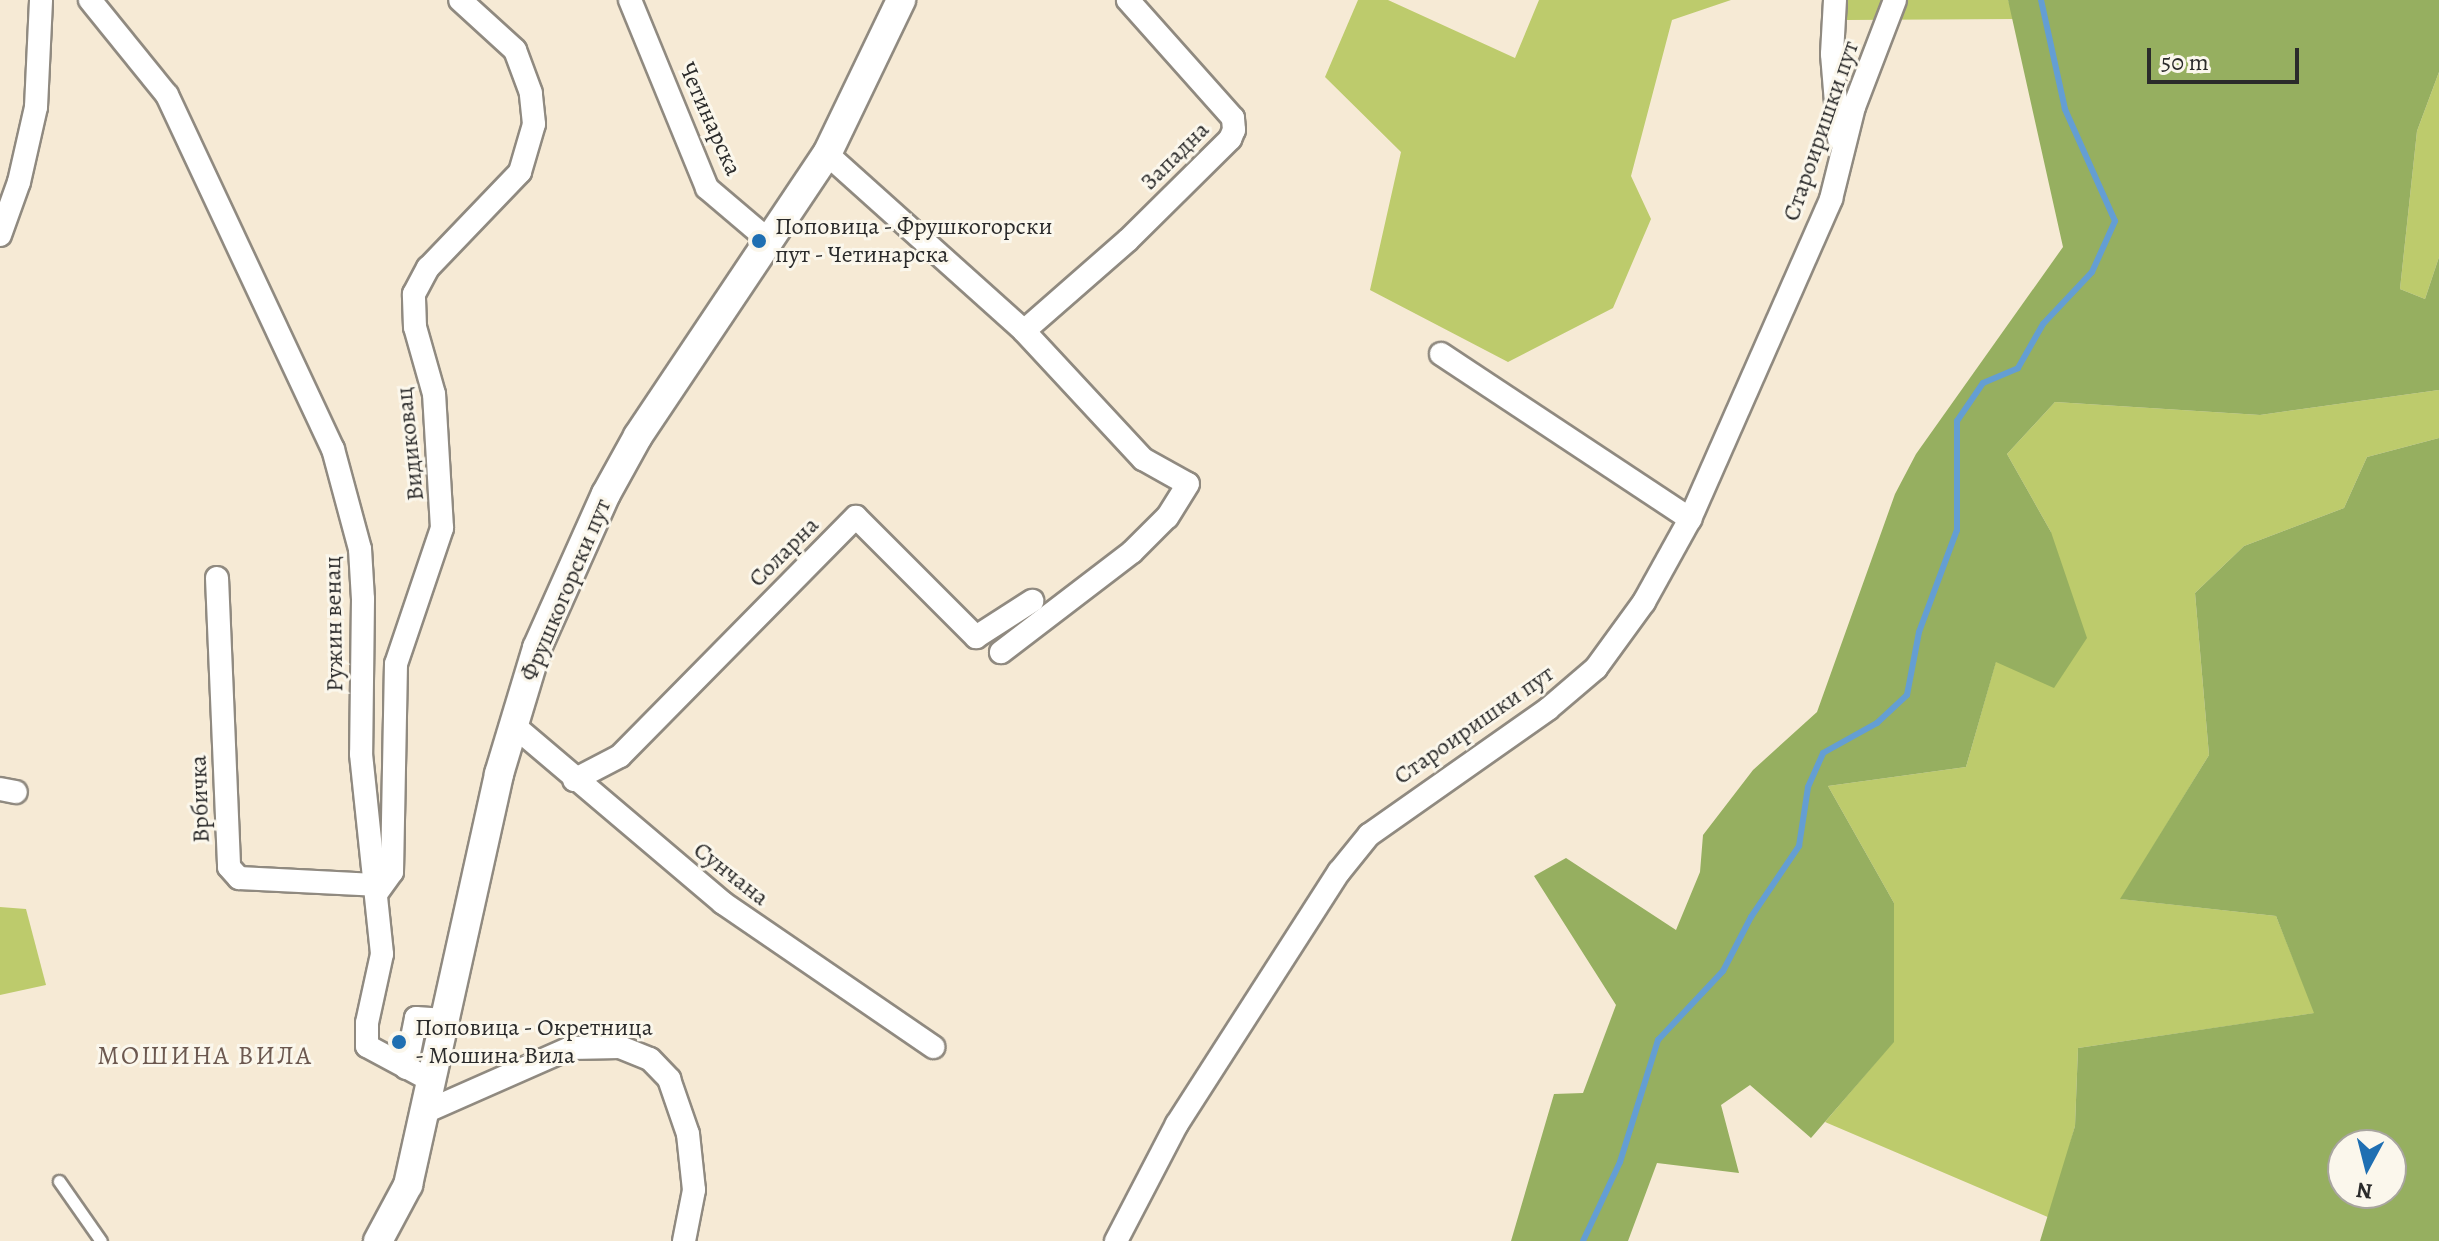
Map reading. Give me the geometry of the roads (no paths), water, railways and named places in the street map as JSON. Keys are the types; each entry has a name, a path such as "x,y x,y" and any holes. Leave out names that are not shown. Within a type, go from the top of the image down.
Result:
{"street":[{"path":"0,235 19,182 36,107 41,0"},
{"name":"Ружин венац","path":"90,0 167,95 333,449 360,549 361,754 382,954 367,1023 367,1046 432,1081"},
{"name":"Видиковац","path":"376,890 392,872 396,664 442,528 434,394 415,327 414,294 428,268 520,172 534,124 531,93 515,50 460,0"},
{"name":"Четинарска","path":"630,0 707,188 768,240"},
{"name":"Фрушкогорски пут","path":"378,1241 399,1208 425,1112 512,724 537,648 606,494 638,436 827,154 901,0"},
{"name":"Западна","path":"1024,331 1128,240 1230,139 1234,130 1233,118 1128,0"},
{"path":"1835,0 1832,54 1841,156"},
{"name":"Староиришки пут","path":"1116,1241 1177,1124 1339,872 1369,835 1410,801 1523,727 1596,668 1644,602 1690,519 1831,199 1841,156 1895,0"},
{"path":"827,154 1024,331 1107,427 1143,459 1188,484 1167,517 1132,552 1001,652"},
{"path":"1441,354 1690,519"},
{"name":"Соларна","path":"574,780 620,756 856,517 976,637 1032,601"},
{"name":"Врбичка","path":"217,578 229,867 239,878 376,890"},
{"name":"Сунчана","path":"512,724 574,780 723,903 933,1047"},
{"path":"406,1068 416,1018 445,1020"},
{"path":"425,1112 570,1048 620,1047 650,1059 669,1079 688,1134 694,1190 684,1241"}],"lane":[{"path":"59,1181 101,1241"}],"waterway":[{"path":"1583,1241 1620,1162 1658,1040 1723,971 1751,917 1799,846 1808,787 1823,753 1877,723 1907,695 1919,632 1957,530 1957,421 1983,383 2018,368 2043,324 2092,272 2115,221 2065,109 2041,0"}],"place":[{"name":"Поповица - Фрушкогорски пут - Четинарска","path":"759,241"},
{"name":"Поповица - Окретница - Мошина Вила","path":"399,1042"}],"district":[{"name":"МОШИНА ВИЛА","path":"205,1056"}]}
